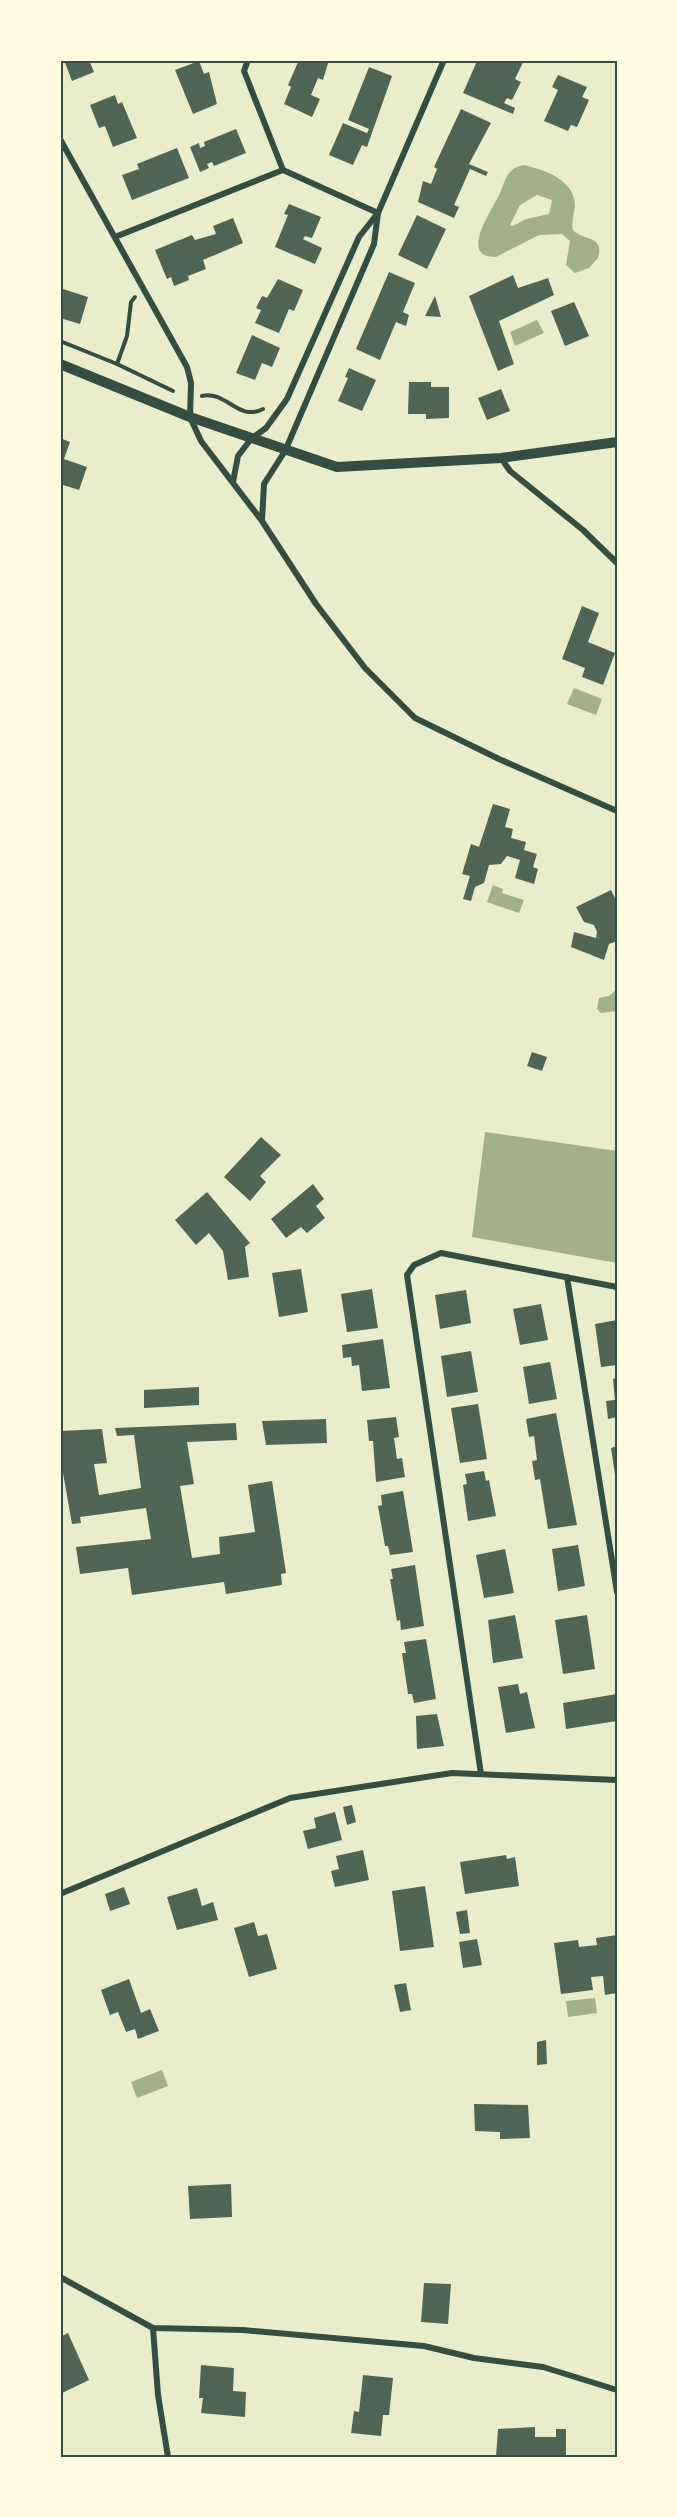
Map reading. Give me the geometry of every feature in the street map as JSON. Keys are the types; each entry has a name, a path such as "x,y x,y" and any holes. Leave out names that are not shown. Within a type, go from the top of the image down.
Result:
{"street":[{"path":"248,60 244,71 283,170 378,213"},
{"path":"233,483 238,456 251,439 266,428 287,399 359,237 378,213 444,60"},
{"path":"60,139 187,367 190,383 190,417 201,441 262,521 316,604 365,668 415,718 499,759 617,811"},
{"path":"115,237 283,170"},
{"path":"262,521 264,484 285,451 374,244 378,213"},
{"path":"60,364 190,417 337,467 501,458 617,442"},
{"path":"501,458 510,471 583,531 617,563"},
{"path":"481,1774 407,1275 414,1265 441,1253 617,1287"},
{"path":"567,1277 617,1593"},
{"path":"60,1894 290,1798 452,1773 617,1780"},
{"path":"60,2277 153,2328 243,2330 424,2346 474,2358 543,2367 617,2390"},
{"path":"153,2328 168,2457"}],"path":[{"path":"60,341 117,364 127,336 131,302 142,288"}],"shaded area":[{"path":"524,165 549,173 570,189 575,206 573,230 598,245 598,258 589,268 575,273 566,265 570,241 562,234 539,235 496,257 485,255 479,250 478,242 481,232 507,177 511,171","holes":["537,195 552,200 549,214 510,225 520,205"]},
{"path":"537,320 544,333 515,346 510,332"},
{"path":"574,688 602,699 596,715 567,704"},
{"path":"493,885 503,889 502,893 524,900 519,913 487,902"},
{"path":"617,989 617,1011 601,1013 597,1009 599,998 609,996"},
{"path":"485,1132 617,1151 617,1263 472,1237"},
{"path":"595,1998 597,2013 568,2017 566,2001"},
{"path":"162,2070 168,2086 137,2098 131,2082"}],"building":[{"path":"64,60 89,60 94,72 72,81"},
{"path":"299,60 329,60 323,80 318,78 311,95 320,99 312,117 284,104 291,87 288,85"},
{"path":"482,60 524,60 515,79 521,82 512,100 507,98 504,103 515,108 513,114 463,93 477,61 481,63"},
{"path":"199,61 204,74 209,72 217,104 193,114 175,70"},
{"path":"369,67 392,76 367,147 362,145 353,165 329,155 343,123 367,133 369,129 348,120"},
{"path":"558,75 587,87 582,97 589,100 577,127 571,125 568,131 544,121 558,90 552,87"},
{"path":"115,95 118,104 122,102 137,138 113,147 105,126 99,128 90,105"},
{"path":"461,109 491,123 469,164 488,172 486,176 470,169 454,205 459,207 454,218 418,202 423,181 431,184 437,169 434,167"},
{"path":"236,129 246,153 214,166 212,162 207,164 209,168 200,172 190,147 199,143 200,148 205,146 204,142"},
{"path":"177,148 189,178 132,200 122,175 139,169 137,164"},
{"path":"289,204 321,217 312,238 305,236 303,239 322,248 315,264 275,247 288,215 284,214"},
{"path":"417,215 446,229 427,269 398,255"},
{"path":"233,218 243,243 203,260 206,269 188,276 189,280 174,286 171,277 167,279 155,250 192,235 195,240 216,234 213,226"},
{"path":"389,272 415,283 403,312 409,315 406,326 396,322 380,360 356,349"},
{"path":"513,275 518,288 548,278 554,295 499,321 514,364 498,371 469,296"},
{"path":"278,279 303,290 294,311 289,309 279,333 255,323 261,310 256,308 262,296 267,298"},
{"path":"60,288 88,297 80,324 60,318"},
{"path":"435,296 441,317 425,316"},
{"path":"574,302 589,336 565,346 551,311"},
{"path":"252,335 280,348 272,367 262,363 255,380 236,373"},
{"path":"349,368 376,380 362,411 338,401 348,378 345,377"},
{"path":"409,382 431,382 431,387 449,387 449,418 426,419 426,414 408,414"},
{"path":"501,389 510,411 487,420 478,398"},
{"path":"60,438 70,442 64,459 87,467 79,490 60,484"},
{"path":"582,606 599,613 588,642 615,653 603,685 582,677 585,668 562,659"},
{"path":"493,804 510,809 505,827 513,829 511,838 526,842 524,850 537,854 533,867 538,869 534,884 515,878 520,860 507,856 501,864 489,865 484,883 475,887 471,901 463,899 470,876 462,874 471,844 479,847"},
{"path":"611,890 617,902 617,941 609,944 604,960 571,947 574,932 596,938 597,932 594,925 584,922 576,907"},
{"path":"532,1052 547,1057 542,1071 527,1066"},
{"path":"261,1137 281,1155 260,1176 266,1182 250,1201 224,1177"},
{"path":"313,1184 324,1199 316,1206 325,1218 307,1233 301,1227 286,1238 271,1219"},
{"path":"207,1192 250,1243 245,1247 249,1277 228,1280 223,1251 209,1233 196,1245 175,1220"},
{"path":"301,1269 308,1312 279,1317 272,1273"},
{"path":"372,1289 378,1328 347,1332 341,1294"},
{"path":"466,1290 471,1323 440,1329 435,1295"},
{"path":"541,1304 548,1340 520,1345 513,1309"},
{"path":"617,1320 617,1365 601,1367 595,1324"},
{"path":"383,1339 390,1388 362,1391 359,1365 352,1366 351,1357 343,1358 342,1345"},
{"path":"471,1351 478,1392 447,1397 441,1356"},
{"path":"550,1362 557,1399 529,1404 523,1367"},
{"path":"617,1378 617,1417 608,1419 606,1401 615,1400 613,1379"},
{"path":"199,1387 199,1405 144,1408 144,1390"},
{"path":"478,1404 487,1459 460,1463 451,1408"},
{"path":"556,1413 577,1525 548,1529 540,1479 535,1480 532,1461 537,1460 534,1436 529,1437 526,1419"},
{"path":"396,1417 399,1437 394,1438 397,1459 402,1458 405,1477 376,1482 373,1441 369,1441 367,1420"},
{"path":"326,1419 327,1443 266,1445 262,1421"},
{"path":"236,1423 237,1440 187,1442 194,1484 180,1486 192,1558 220,1554 219,1537 255,1532 248,1485 272,1481 286,1573 281,1574 282,1585 226,1594 224,1582 132,1595 128,1568 80,1574 76,1547 151,1539 146,1508 80,1517 81,1523 72,1524 60,1456 60,1431 102,1429 107,1463 94,1464 99,1495 141,1488 134,1435 117,1436 115,1428"},
{"path":"617,1446 617,1481 616,1481 611,1448"},
{"path":"484,1471 486,1481 489,1480 496,1516 468,1521 463,1485 467,1484 465,1474"},
{"path":"403,1491 413,1552 390,1555 388,1546 385,1546 378,1506 382,1505 381,1495"},
{"path":"578,1545 585,1586 558,1591 552,1549"},
{"path":"505,1549 514,1593 484,1598 476,1555"},
{"path":"415,1565 424,1626 401,1630 400,1620 397,1621 390,1579 393,1579 391,1569"},
{"path":"515,1615 523,1658 493,1663 488,1620"},
{"path":"587,1615 595,1669 563,1674 555,1620"},
{"path":"426,1639 436,1699 414,1703 412,1694 408,1694 402,1653 406,1653 404,1642"},
{"path":"518,1684 520,1694 527,1692 535,1728 506,1733 498,1687"},
{"path":"617,1694 617,1721 566,1729 563,1703"},
{"path":"437,1714 444,1746 417,1749 416,1716"},
{"path":"352,1805 356,1822 347,1825 343,1807"},
{"path":"335,1812 342,1840 308,1849 303,1831 316,1828 314,1818"},
{"path":"363,1850 369,1880 335,1887 331,1871 339,1869 336,1856"},
{"path":"506,1855 507,1859 515,1857 519,1886 465,1894 460,1862"},
{"path":"425,1886 434,1947 400,1951 392,1891"},
{"path":"124,1887 130,1904 110,1911 105,1894"},
{"path":"197,1888 202,1906 213,1902 218,1920 177,1930 167,1897"},
{"path":"467,1910 470,1933 460,1934 456,1912"},
{"path":"254,1922 258,1936 267,1934 277,1969 249,1977 234,1928"},
{"path":"617,1935 617,1993 605,1995 603,1976 591,1977 593,1990 561,1994 554,1943 578,1940 579,1947 597,1945 596,1938"},
{"path":"477,1939 482,1965 463,1968 459,1942"},
{"path":"129,1979 141,2013 150,2009 159,2031 138,2039 135,2029 126,2032 118,2012 110,2015 101,1990"},
{"path":"406,1983 411,2010 400,2012 394,1985"},
{"path":"546,2040 547,2064 537,2065 537,2042"},
{"path":"474,2104 528,2105 530,2138 500,2139 500,2132 475,2131"},
{"path":"231,2184 232,2217 190,2219 188,2186"},
{"path":"424,2283 451,2284 448,2324 421,2322"},
{"path":"68,2333 89,2380 60,2394 60,2337"},
{"path":"201,2365 234,2368 233,2391 246,2392 245,2417 201,2413 203,2398 199,2398"},
{"path":"363,2375 393,2378 389,2415 383,2415 381,2436 351,2433 354,2411 359,2412"},
{"path":"535,2427 535,2437 556,2437 556,2429 566,2429 566,2456 496,2457 498,2429"}]}
